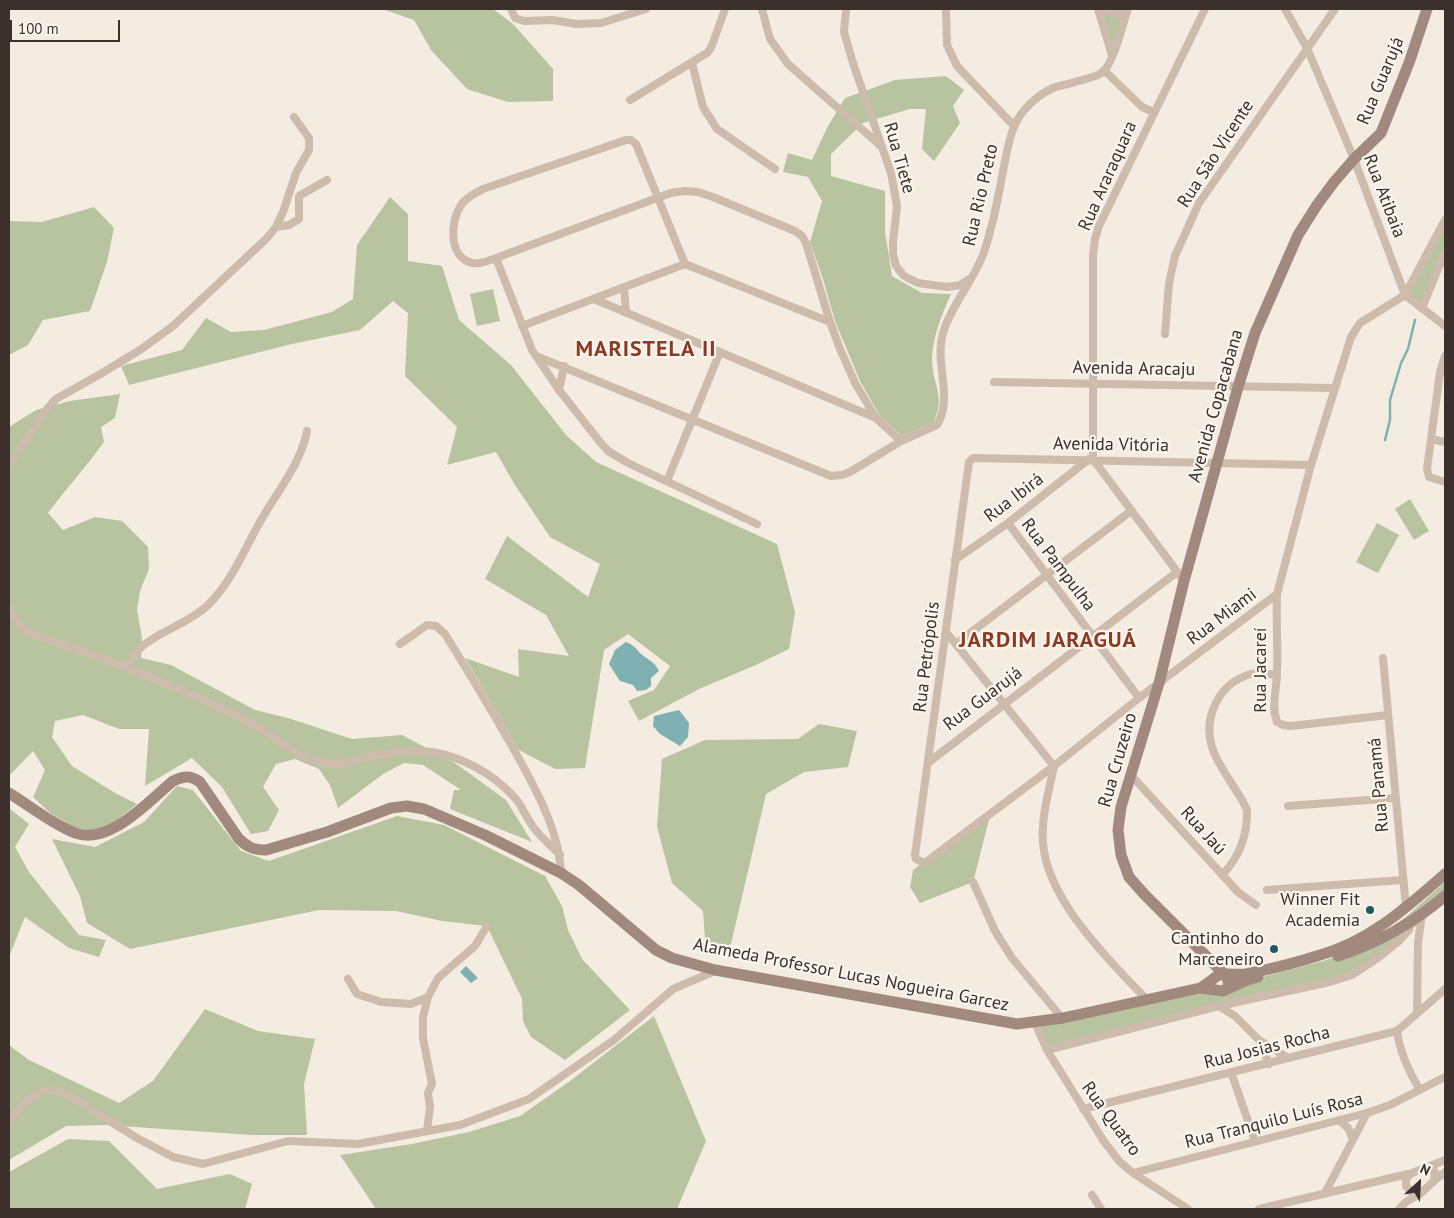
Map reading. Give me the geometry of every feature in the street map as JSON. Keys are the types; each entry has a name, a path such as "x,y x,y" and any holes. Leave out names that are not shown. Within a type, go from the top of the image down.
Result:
{"main road":[{"name":"Rua Guarujá","path":"1354,159 1381,133 1409,63 1427,9"},
{"name":"Avenida Copacabana","path":"1159,684 1181,577 1255,333 1298,234 1317,205 1354,159"},
{"name":"Rua Cruzeiro","path":"1159,684 1121,807 1118,830 1121,855 1129,877 1225,975"},
{"name":"Alameda Professor Lucas Nogueira Garcez","path":"9,793 63,827 76,833 90,835 104,833 120,825 173,781 182,777 192,776 200,782 239,839 246,846 256,850 266,850 327,832 391,808 407,806 424,809 485,835 561,873 656,950 672,958 715,970 1017,1024 1062,1018 1200,988 1219,986 1325,960 1354,951 1383,937 1422,914 1445,896"},
{"path":"1212,962 1219,986 1229,982 1225,975 1245,974 1322,955 1353,943 1377,929 1406,908 1445,874"},
{"path":"1422,914 1423,903 1428,889"}],"street":[{"path":"511,10 515,18 524,21 554,20 576,24 601,23 646,9"},
{"path":"630,100 692,62 711,48 724,9"},
{"path":"762,9 770,39 788,64 882,147"},
{"name":"Rua Tiete","path":"846,9 844,32 852,63 891,173 897,206 893,248 896,266 904,276 918,283 947,287 960,285 970,278"},
{"path":"946,9 947,45 957,66 1014,126"},
{"path":"1098,9 1112,55"},
{"path":"1103,9 1111,14 1119,14 1127,10"},
{"name":"Rua Araraquara","path":"1091,459 1093,255 1095,239 1099,226 1153,112 1205,9"},
{"name":"Rua Atibaia","path":"1285,9 1307,48 1354,159 1405,295"},
{"name":"Rua São Vicente","path":"1165,334 1169,283 1175,256 1199,203 1335,9"},
{"path":"1127,10 1112,55 1104,70 1142,107 1153,112"},
{"path":"692,62 703,107 717,129 775,169"},
{"name":"Rua Rio Preto","path":"901,441 937,425 944,411 945,398 940,350 943,334 958,299 981,261 1014,126 1025,108 1038,96 1054,88 1098,75 1104,70"},
{"path":"9,465 46,409 56,399 132,355 173,326 266,239 276,226 283,212 296,173 309,150 308,138 294,117"},
{"path":"536,356 831,476 842,476 850,472 901,441 876,418 855,383 830,322 806,243 796,231 698,192 684,191 671,193 657,198 496,258 478,264 464,260 458,252 453,240 453,227 462,203 484,189 626,140 631,140 636,144 657,198 685,264"},
{"path":"276,226 289,225 299,219 299,196 327,180"},
{"path":"1445,220 1405,295 1445,326"},
{"path":"1422,308 1445,252"},
{"path":"496,258 529,345 558,390 608,451 628,463 757,524"},
{"path":"522,326 685,264 830,322"},
{"path":"624,287 626,313"},
{"name":"Rua Miami","path":"916,859 924,863 930,859 1277,594 1311,465 1351,337 1360,323 1405,295"},
{"path":"594,298 876,418"},
{"path":"667,481 720,352"},
{"path":"1445,356 1440,372 1427,469 1429,477 1445,482"},
{"path":"558,390 564,366"},
{"name":"Avenida Aracaju","path":"994,382 1334,388"},
{"path":"127,667 137,652 149,642 207,606 230,577 260,520 296,460 305,441 307,431"},
{"path":"1431,439 1445,442"},
{"name":"Avenida Vitória","path":"971,459 1091,459 1311,465"},
{"name":"Rua Petrópolis","path":"916,859 915,855 955,560 969,462 971,459"},
{"path":"1091,459 1181,577"},
{"name":"Rua Ibirá","path":"955,560 1008,523 1091,459"},
{"path":"956,643 1131,511"},
{"name":"Rua Pampulha","path":"1008,523 1139,698"},
{"name":"Rua Guarujá","path":"929,762 1093,637 1181,577"},
{"name":"Rua Jacareí","path":"1277,594 1278,675 1274,715 1276,722 1291,726 1388,715"},
{"path":"9,608 19,625 31,634 127,667 251,722 309,760 330,764 350,763 373,756 421,751 444,754 470,764 495,779 516,800 535,830 560,855"},
{"path":"400,644 427,625 436,626 445,634 532,781 547,816 560,855 561,873"},
{"path":"946,632 1054,766 1045,816 1043,842 1047,866 1059,893 1074,918 1146,1000"},
{"name":"Rua Panamá","path":"1383,658 1406,908"},
{"path":"1222,875 1232,865 1238,854 1248,820 1247,810 1213,750 1209,736 1210,716 1220,694 1235,680 1252,674 1278,675"},
{"name":"Rua Jaú","path":"1130,774 1238,892 1256,905"},
{"path":"1288,806 1395,798"},
{"path":"1267,890 1402,880"},
{"path":"973,882 995,931 1012,958 1062,1018"},
{"path":"1417,1012 1418,943 1422,914"},
{"path":"1046,1050 1219,1006 1352,975 1378,958 1406,934 1411,921"},
{"path":"427,1131 430,1107 428,1093 432,1084 423,1038 423,1017 428,997 438,978 475,946 486,926"},
{"path":"1406,934 1418,943"},
{"path":"1378,958 1383,937"},
{"path":"9,1122 25,1102 39,1092 52,1090 66,1094 137,1138 173,1157 203,1164 288,1141 358,1144 460,1125 529,1099 614,1040 673,988 715,970"},
{"path":"348,979 357,994 381,1002 411,1004 428,997"},
{"name":"Rua Josias Rocha","path":"1083,1109 1396,1031 1445,989"},
{"path":"1235,1016 1234,1008 1238,1002"},
{"path":"1219,1006 1235,1016 1259,1040 1288,1058"},
{"name":"Rua Quatro","path":"1035,1023 1046,1050 1083,1109 1119,1161 1133,1173 1188,1209"},
{"path":"1396,1031 1410,1073 1420,1090"},
{"path":"1259,1040 1269,1064"},
{"path":"1231,1072 1254,1141"},
{"name":"Rua Tranquilo Luís Rosa","path":"1133,1173 1367,1113 1390,1105 1445,1078"},
{"path":"1325,1193 1367,1113"},
{"path":"1339,1120 1348,1128 1354,1139"},
{"path":"1259,1209 1408,1174 1445,1160"},
{"path":"1428,1167 1436,1172 1434,1181"},
{"path":"1399,1209 1445,1172"},
{"path":"1406,1202 1406,1177 1408,1174"},
{"path":"1385,1180 1407,1187 1415,1194 1420,1194"},
{"path":"1092,1195 1101,1209"}],"green space":[{"path":"382,9 493,9 513,24 553,69 553,101 508,102 467,89 431,50 414,20"},
{"path":"1099,9 1126,12 1112,54"},
{"path":"946,76 964,90 953,106 960,123 934,161 922,149 926,109 910,109 863,123 831,154 831,176 885,191 885,232 892,276 922,293 951,294 934,341 932,358 939,404 934,422 902,436 880,416 860,381 835,321 810,242 822,201 808,177 783,172 788,153 812,160 827,128 845,98 895,80"},
{"path":"390,197 408,214 408,261 442,266 459,320 511,365 566,435 596,462 777,544 795,612 789,649 699,689 639,721 628,701 654,690 670,666 628,634 604,650 585,768 555,769 519,750 465,658 519,677 518,649 569,656 546,615 485,579 507,536 588,597 600,564 550,537 515,485 496,452 447,465 457,427 405,376 408,313 393,301 360,330 292,344 129,385 121,366 182,350 206,318 231,332 264,330 332,312 353,299 357,245"},
{"path":"94,207 114,228 107,262 90,311 43,320 28,345 9,355 9,221 42,222"},
{"path":"1445,220 1445,253 1422,308 1405,295"},
{"path":"493,289 500,321 477,326 470,294"},
{"path":"120,394 115,418 101,427 104,442 48,513 63,530 95,517 122,521 148,547 149,569 140,591 137,610 142,637 141,658 171,665 255,710 288,718 352,739 402,735 455,763 506,800 532,842 450,809 454,790 461,790 423,765 404,763 383,774 338,808 330,785 319,769 295,759 276,764 263,787 279,810 268,831 251,834 222,787 192,758 145,786 149,729 119,729 83,715 55,721 52,737 72,766 115,793 137,804 111,825 86,835 49,812 33,797 45,770 33,751 11,774 9,773 9,427 36,410 70,401"},
{"path":"1410,499 1429,531 1414,540 1395,509"},
{"path":"1377,523 1399,535 1378,573 1356,562"},
{"path":"819,724 857,731 848,767 804,772 766,794 731,944 706,955 703,911 672,883 657,827 662,759 705,740 798,739"},
{"path":"177,786 193,790 241,851 269,861 397,816 444,825 545,876 562,906 568,930 582,959 630,1010 565,1060 531,1037 523,1021 522,999 487,926 442,921 396,911 319,910 130,949 87,923 80,896 52,839 95,847 144,822"},
{"path":"9,808 29,824 15,847 29,872 79,935 106,940 99,957 69,948 25,917 9,957"},
{"path":"991,812 973,882 920,903 910,887 913,870"},
{"path":"1445,882 1445,901 1408,933 1352,974 1047,1047 1037,1024 1236,984 1323,961 1354,950 1380,935 1406,917"},
{"path":"205,1009 258,1031 315,1039 304,1084 307,1135 252,1135 105,1125 66,1126 9,1160 9,1045 29,1060 119,1103 153,1081"},
{"path":"654,1016 706,1141 677,1209 376,1209 340,1155 412,1144 469,1132 520,1116 570,1081"},
{"path":"68,1139 109,1141 157,1189 230,1174 252,1184 245,1209 9,1209 9,1172"}],"water":[{"path":"626,642 653,663 659,671 651,678 651,686 646,690 637,691 633,685 620,681 609,664 615,650"},
{"path":"679,710 689,723 688,737 680,746 660,734 653,726 654,716"},
{"path":"466,966 478,978 471,983 460,972"}],"waterway":[{"path":"1385,440 1390,420 1390,400 1401,363 1408,349 1415,320"}],"place":[{"name":"Winner Fit Academia","path":"1370,910"},
{"name":"Cantinho do Marceneiro","path":"1274,949"}],"district":[{"name":"MARISTELA II","path":"646,350"},
{"name":"JARDIM JARAGUÁ","path":"1048,641"}]}
